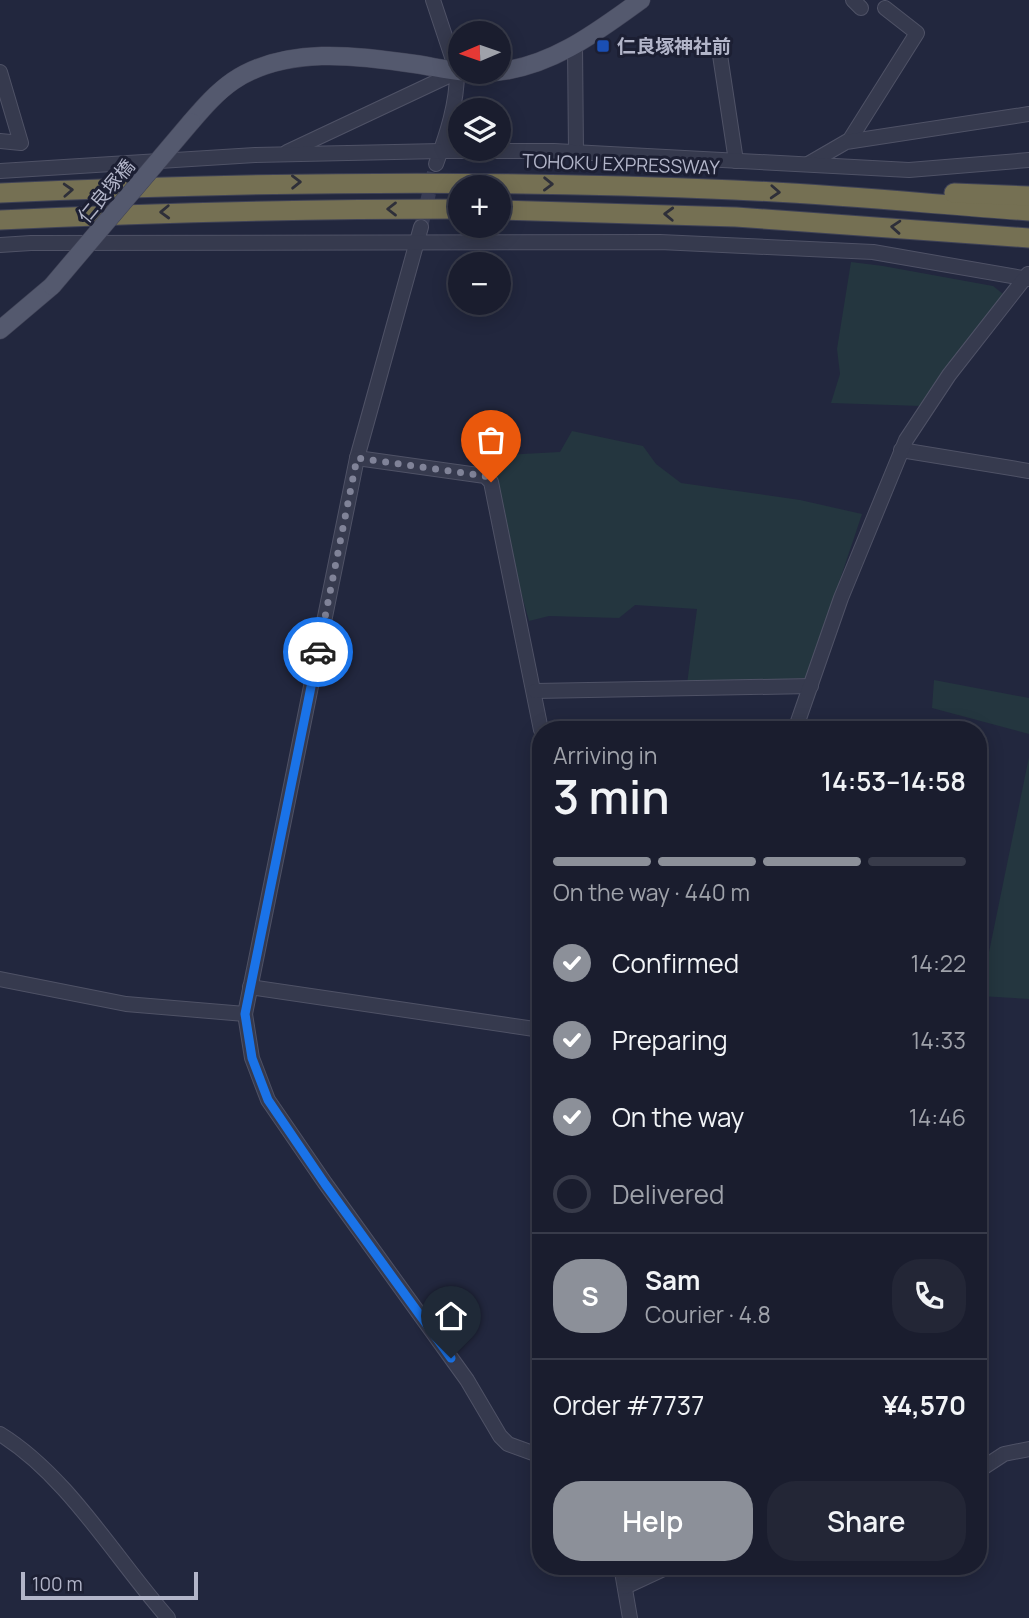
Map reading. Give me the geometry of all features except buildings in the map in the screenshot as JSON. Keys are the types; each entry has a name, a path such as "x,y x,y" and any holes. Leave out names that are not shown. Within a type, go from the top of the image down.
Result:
{"highway":[{"name":"TOHOKU EXPRESSWAY","path":"0,193 161,185 464,182 841,196 1029,211"},
{"path":"841,196 961,193 1029,196"},
{"path":"0,219 256,210 448,209"},
{"path":"511,210 736,217 1029,238"},
{"path":"964,232 1029,249"}],"main road":[{"name":"仁良塚橋","path":"511,69 537,63 575,44 641,0"},
{"name":"仁良塚橋","path":"0,330 52,286 191,122 232,82 279,62 343,56 448,71"}],"street":[{"path":"433,0 448,45"},
{"path":"849,141 917,33 885,8"},
{"path":"575,44 576,153"},
{"path":"720,55 736,161"},
{"path":"0,72 21,143 0,141"},
{"path":"280,155 448,76"},
{"path":"438,158 446,139 457,84"},
{"path":"807,165 849,141 1029,114"},
{"path":"0,171 280,155 438,158 576,153 909,170 1029,160"},
{"path":"0,245 420,234 873,252 1027,277 949,375 901,450 841,598 798,721"},
{"path":"420,234 357,458 245,1014 252,1058 268,1100 325,1184 467,1380 500,1436 508,1444 532,1453"},
{"path":"901,450 1029,471"},
{"path":"357,458 485,476 491,482 540,721"},
{"path":"535,691 811,686"},
{"path":"0,979 127,1004 245,1014"},
{"path":"250,987 532,1029"},
{"path":"0,1434 24,1449 91,1521 167,1618"},
{"path":"987,1465 1004,1454 1029,1449"},
{"path":"623,1575 631,1618"},
{"path":"625,1587 651,1575"}],"shaded area":[{"path":"851,262 993,286 1003,294 921,406 831,403 840,374 837,349"},
{"path":"572,431 643,446 656,464 681,483 800,500 862,514 807,678 687,684 697,609 635,605 619,618 549,616 529,621 483,456 560,452"},
{"path":"934,680 1029,698 1029,734 987,721 932,708"},
{"path":"1029,757 1029,999 987,996 987,962"}],"tunnel":[{"path":"421,227 436,164"}],"way so far":[{"path":"318,652 357,458 485,476 491,482"}],"place":[{"name":"仁良塚神社前","path":"603,46"}],"route":[{"path":"318,652 245,1014 252,1058 268,1100 325,1184 451,1358"}]}
